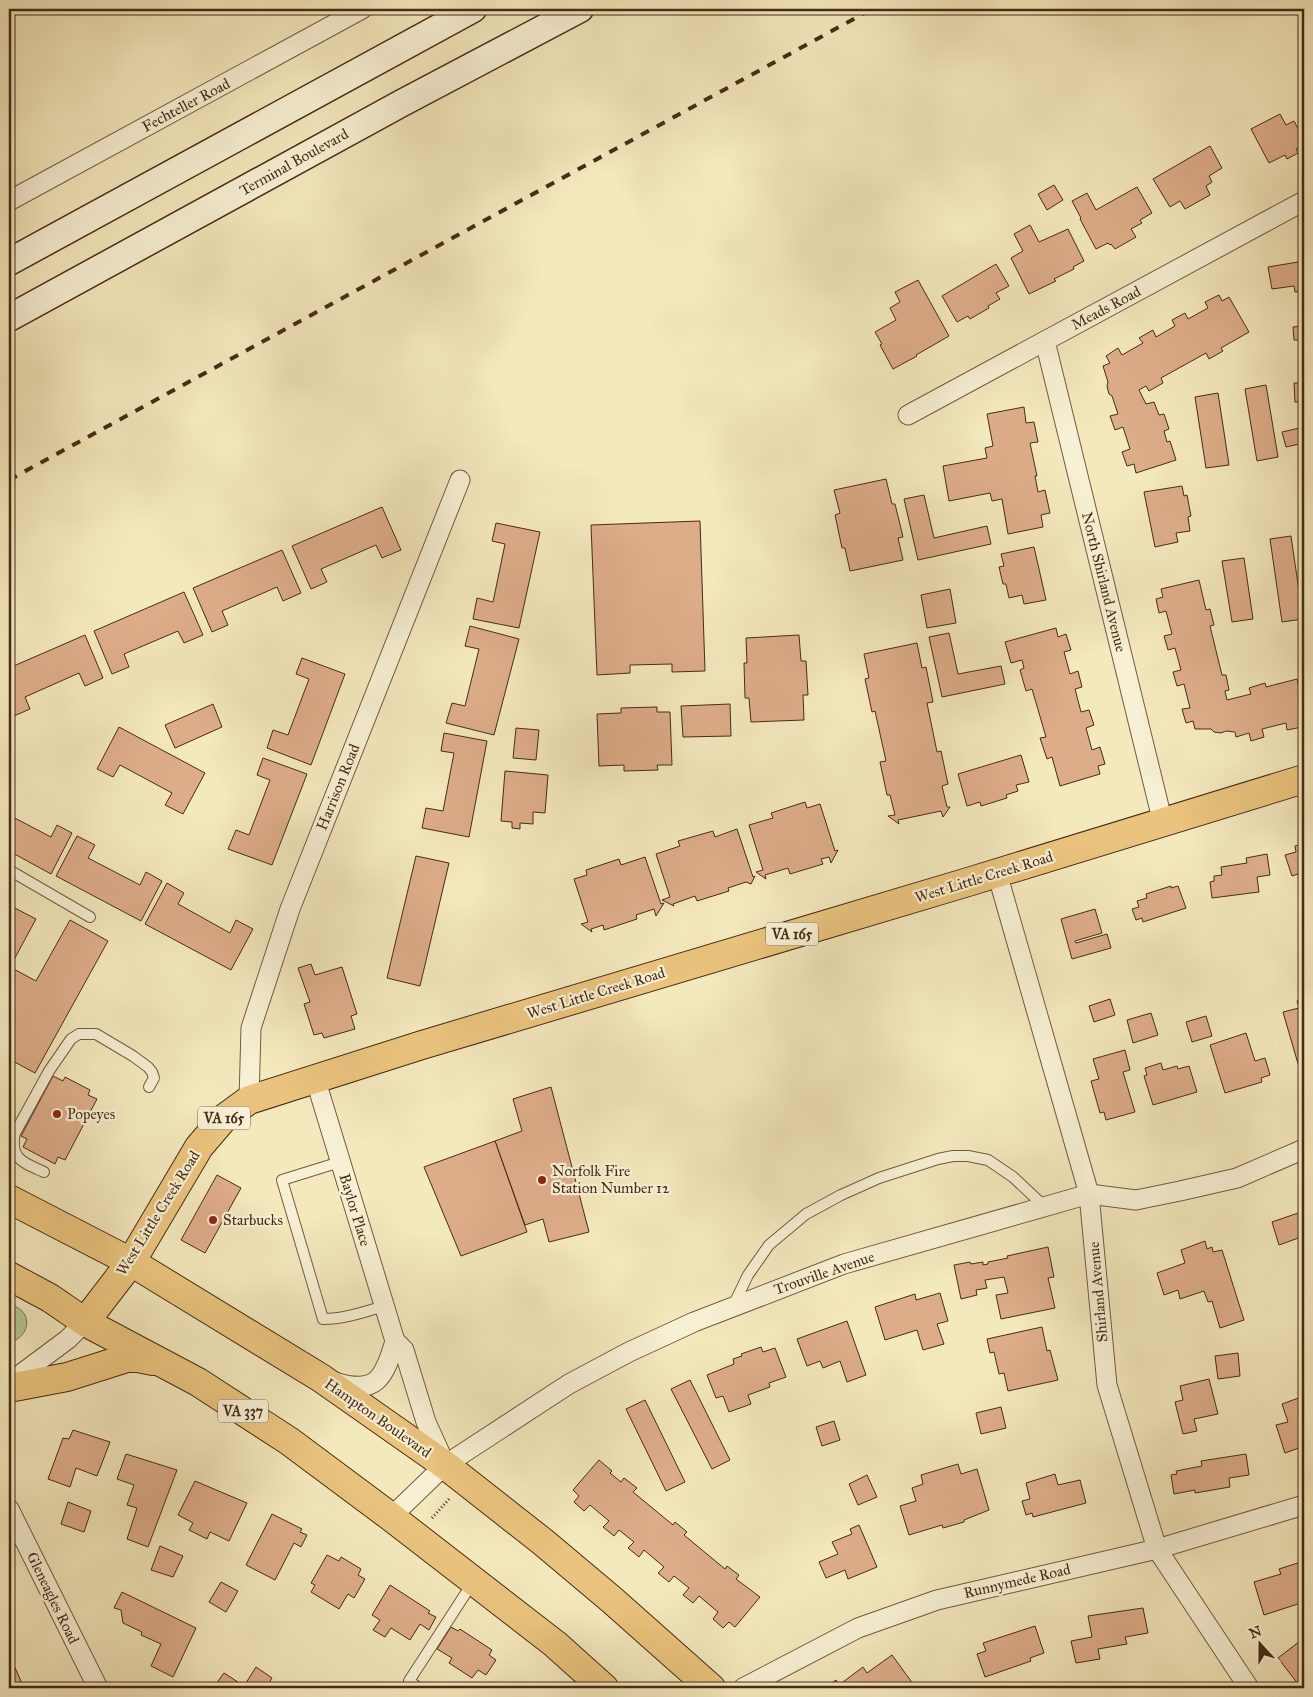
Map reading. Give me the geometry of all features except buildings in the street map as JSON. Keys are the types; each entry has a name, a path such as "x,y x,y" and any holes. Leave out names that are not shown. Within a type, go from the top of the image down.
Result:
{"main road":[{"path":"9,262 473,9"},
{"name":"Terminal Boulevard","path":"9,318 402,103 580,9"},
{"name":"West Little Creek Road","path":"85,1322 131,1262 199,1147 223,1119 249,1100 314,1078 1304,779"},
{"name":"Hampton Boulevard","path":"9,1199 131,1262 321,1378 445,1465 543,1542 604,1593 711,1688"},
{"name":"VA 337","path":"9,1276 50,1298 85,1322 198,1382 289,1440 555,1644 604,1688"},
{"path":"9,1388 66,1377 127,1358 138,1358 161,1363"}],"street":[{"name":"Fechteller Road","path":"9,201 362,9"},
{"name":"Meads Road","path":"908,415 1304,201"},
{"name":"North Shirland Avenue","path":"1044,341 1163,823"},
{"name":"Harrison Road","path":"249,1100 251,1028 287,918 460,480"},
{"name":"Shirland Avenue","path":"997,873 1089,1194 1106,1385 1156,1549 1249,1688"},
{"name":"Baylor Place","path":"314,1078 395,1341 404,1350 426,1422 445,1465"},
{"name":"Trouville Avenue","path":"391,1517 445,1465 569,1384 638,1348 694,1322 844,1264 1089,1194 1136,1200 1180,1191 1237,1178 1304,1149"},
{"name":"West Little Creek Road","path":"9,1383 68,1339 85,1322"},
{"path":"321,1378 351,1387 374,1384 389,1363 395,1341"},
{"name":"Runnymede Road","path":"742,1688 858,1628 937,1600 1156,1549 1304,1505"},
{"name":"Gleneagles Road","path":"9,1509 98,1688"}],"lane":[{"path":"9,870 90,917"},
{"path":"44,1172 19,1160 14,1150 13,1142 49,1071 71,1039 79,1034 96,1034 133,1056 152,1072 154,1078 149,1088"},
{"path":"733,1307 748,1275 769,1245 806,1214 840,1195 880,1178 938,1159 968,1156 988,1160 1013,1177 1045,1207"},
{"path":"340,1162 282,1180 323,1319 349,1316 384,1306"},
{"path":"419,1688 409,1680 474,1581"}],"path":[{"path":"432,1518 451,1497"}],"green space":[{"path":"9,1303 24,1313 27,1324 21,1336 9,1342"}],"railway":[{"path":"9,480 872,9"}],"place":[{"name":"Popeyes","path":"57,1114"},
{"name":"Norfolk Fire Station Number 12","path":"542,1180"},
{"name":"Starbucks","path":"213,1220"}]}
